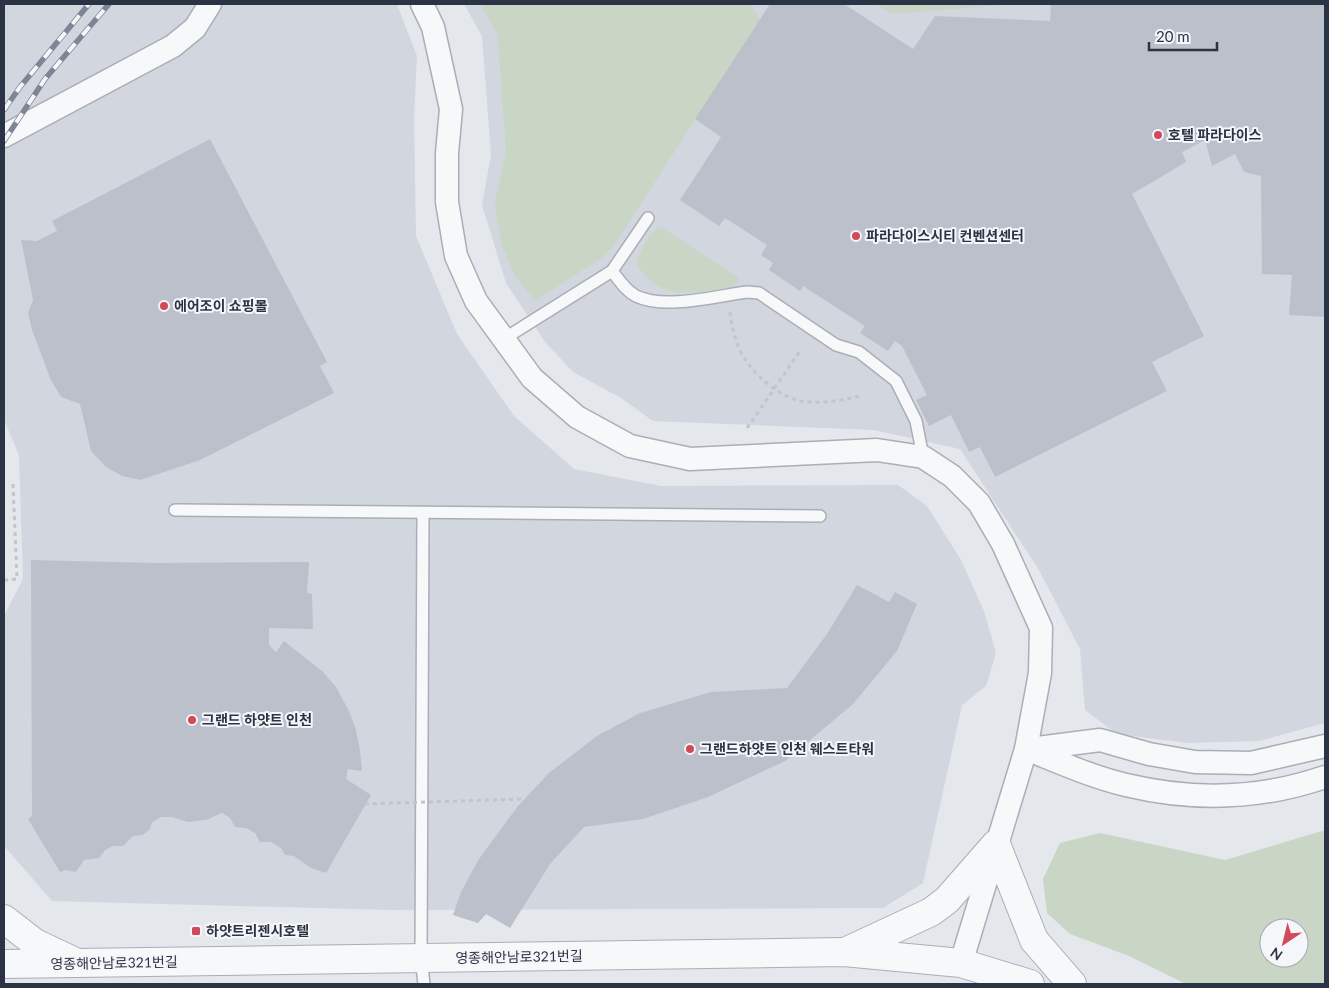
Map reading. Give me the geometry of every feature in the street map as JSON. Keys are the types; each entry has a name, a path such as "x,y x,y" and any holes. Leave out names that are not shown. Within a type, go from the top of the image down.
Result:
{"street":[{"path":"4,136 173,46 195,28 210,4"},
{"path":"422,4 433,27 451,109 447,153 447,202 456,256 476,301 502,340 532,378 577,416 630,446 690,459 877,450 923,457 952,476 979,503 1003,544 1041,628 1040,674 1026,750 961,963"},
{"path":"1026,750 1100,740 1149,754 1195,762 1251,763 1325,746"},
{"path":"1026,750 1126,785 1183,795 1239,796 1304,784 1325,777"},
{"path":"844,952 930,912 947,900 996,844"},
{"path":"996,844 1034,940 1072,984"},
{"path":"4,919 35,943 78,963"},
{"name":"영종해안남로321번길","path":"4,964 78,963 423,971 844,952 961,963 1030,984"},
{"path":"40,984 78,963"}],"lane":[{"path":"502,340 612,272 648,218"},
{"path":"612,272 622,285 634,295 652,302 747,292 759,293 836,345 859,352 896,381 916,421 923,457"},
{"path":"175,510 423,514 820,516"},
{"path":"423,514 423,971"}],"path":[{"path":"729,309 740,351 756,374 774,387 797,400 835,401 859,396"},
{"path":"747,428 800,350"},
{"path":"4,580 17,580 13,484"},
{"path":"366,804 524,799"}],"shaded area":[{"path":"4,4 397,4 417,56 414,117 416,236 457,334 514,416 574,469 661,486 898,485 927,506 961,560 984,611 996,653 986,686 962,705 923,883 883,908 391,910 52,901 4,846 4,616 23,579 19,455 4,420"},
{"path":"464,4 1325,4 1325,723 1259,741 1188,743 1117,734 1085,710 1080,649 1039,570 960,449 874,430 653,421 621,398 573,372 545,342 506,283 482,205 491,155 482,36"}],"green space":[{"path":"480,4 751,4 760,20 614,245 600,259 535,301 515,276 503,248 496,217 495,201 506,151 498,41 494,28"},
{"path":"876,4 1014,4 892,14"},
{"path":"661,227 739,278 738,282 715,290 672,292 652,282 641,271 636,262 649,237"},
{"path":"1325,830 1325,984 1186,984 1129,956 1070,934 1047,913 1043,879 1060,843 1100,833 1225,860"}],"building":[{"name":"파라다이스시티 컨벤션센터","path":"770,4 844,4 913,49 935,16 1050,21 1051,4 1325,4 1325,317 1289,315 1292,275 1262,274 1261,176 1244,172 1235,154 1212,166 1205,140 1182,152 1186,162 1132,194 1204,336 1152,362 1167,391 995,477 980,447 969,452 951,415 929,426 916,400 927,395 902,346 895,341 888,351 860,333 865,326 803,286 800,291 769,270 773,263 761,255 767,245 725,218 719,226 680,200 721,137 695,119"},
{"name":"에어조이 쇼핑몰","path":"210,139 327,362 320,366 334,393 200,460 140,480 122,476 105,466 91,451 80,404 61,397 51,380 32,330 28,313 33,300 21,240 37,241 57,231 52,221"},
{"name":"그랜드 하얏트 인천","path":"31,560 155,563 309,562 307,593 312,594 313,629 269,628 269,645 276,652 284,641 322,671 336,687 349,711 356,730 360,750 362,771 348,769 346,779 371,795 326,873 311,868 294,856 285,855 281,848 271,842 260,842 255,833 246,828 235,827 230,818 222,813 206,820 188,822 172,817 161,817 152,822 150,829 143,835 133,836 123,846 113,846 105,850 99,858 84,860 76,872 65,870 60,872 28,819 32,816"},
{"name":"그랜드하얏트 인천 웨스트타워","path":"857,585 889,602 895,592 917,604 897,651 853,704 785,761 708,797 643,819 584,827 550,864 510,928 486,914 478,923 453,915 461,892 479,859 518,806 549,773 597,736 640,713 711,692 787,688 827,634"}],"railway":[{"path":"4,110 20,87 89,4"},
{"path":"4,141 45,79 109,4"}],"place":[{"name":"호텔 파라다이스","path":"1158,135"},
{"name":"파라다이스시티 컨벤션센터","path":"856,236"},
{"name":"에어조이 쇼핑몰","path":"164,306"},
{"name":"그랜드 하얏트 인천","path":"192,720"},
{"name":"그랜드하얏트 인천 웨스트타워","path":"690,749"},
{"name":"하얏트리젠시호텔","path":"196,931"}]}
